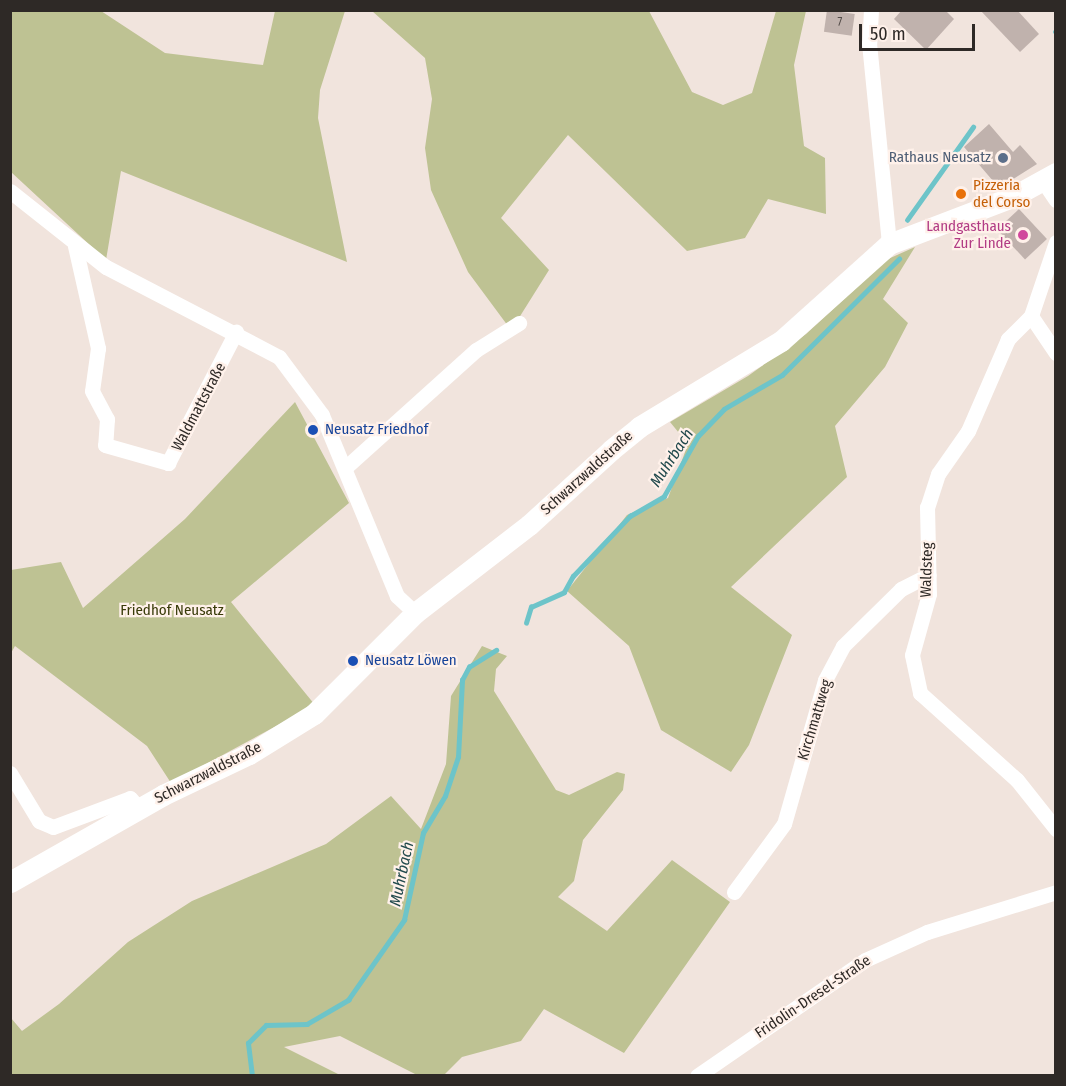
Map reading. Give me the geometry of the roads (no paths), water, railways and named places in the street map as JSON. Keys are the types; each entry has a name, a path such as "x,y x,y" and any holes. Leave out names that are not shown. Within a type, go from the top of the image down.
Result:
{"main road":[{"name":"Schwarzwaldstraße","path":"10,882 139,808 249,754 314,714 416,613 529,525 639,427 781,341 889,244 1049,177"}],"street":[{"path":"871,10 869,43 889,244"},
{"path":"1049,177 1056,200"},
{"path":"10,191 75,246 131,283 236,332 272,352 290,369 315,402 346,467 397,596 416,613"},
{"path":"1056,242 1031,316 1056,353"},
{"name":"Waldmattstraße","path":"75,246 98,348 92,391 107,419 105,445 168,463 236,332"},
{"name":"Waldsteg","path":"1031,316 1008,339 968,431 938,474 927,507 928,594 912,656 920,693 1017,780 1056,829"},
{"path":"346,467 476,350 519,323"},
{"name":"Kirchmattweg","path":"734,892 784,824 825,680 843,646 901,589 929,575"},
{"name":"Schwarzwaldstraße","path":"10,773 39,821 53,827 130,798 139,808"},
{"name":"Fridolin-Dresel-Straße","path":"697,1076 865,960 896,945 1056,892"}],"waterway":[{"name":"Muhrbach","path":"907,220 973,127"},
{"name":"Muhrbach","path":"526,623 531,607 564,592 573,576 630,516 664,496 698,436 724,409 782,375 899,259"},
{"name":"Muhrbach","path":"252,1076 248,1043 266,1025 307,1024 348,1000 404,920 423,833 445,796 458,757 462,680 469,667 496,650"}],"place":[{"name":"Rathaus Neusatz","path":"1003,158"},
{"name":"Pizzeria del Corso","path":"961,194"},
{"name":"Landgasthaus Zur Linde","path":"1023,235"},
{"name":"Neusatz Friedhof","path":"313,430"},
{"name":"Neusatz Löwen","path":"353,661"}],"park label":[{"name":"Friedhof Neusatz","path":"172,611"}]}
